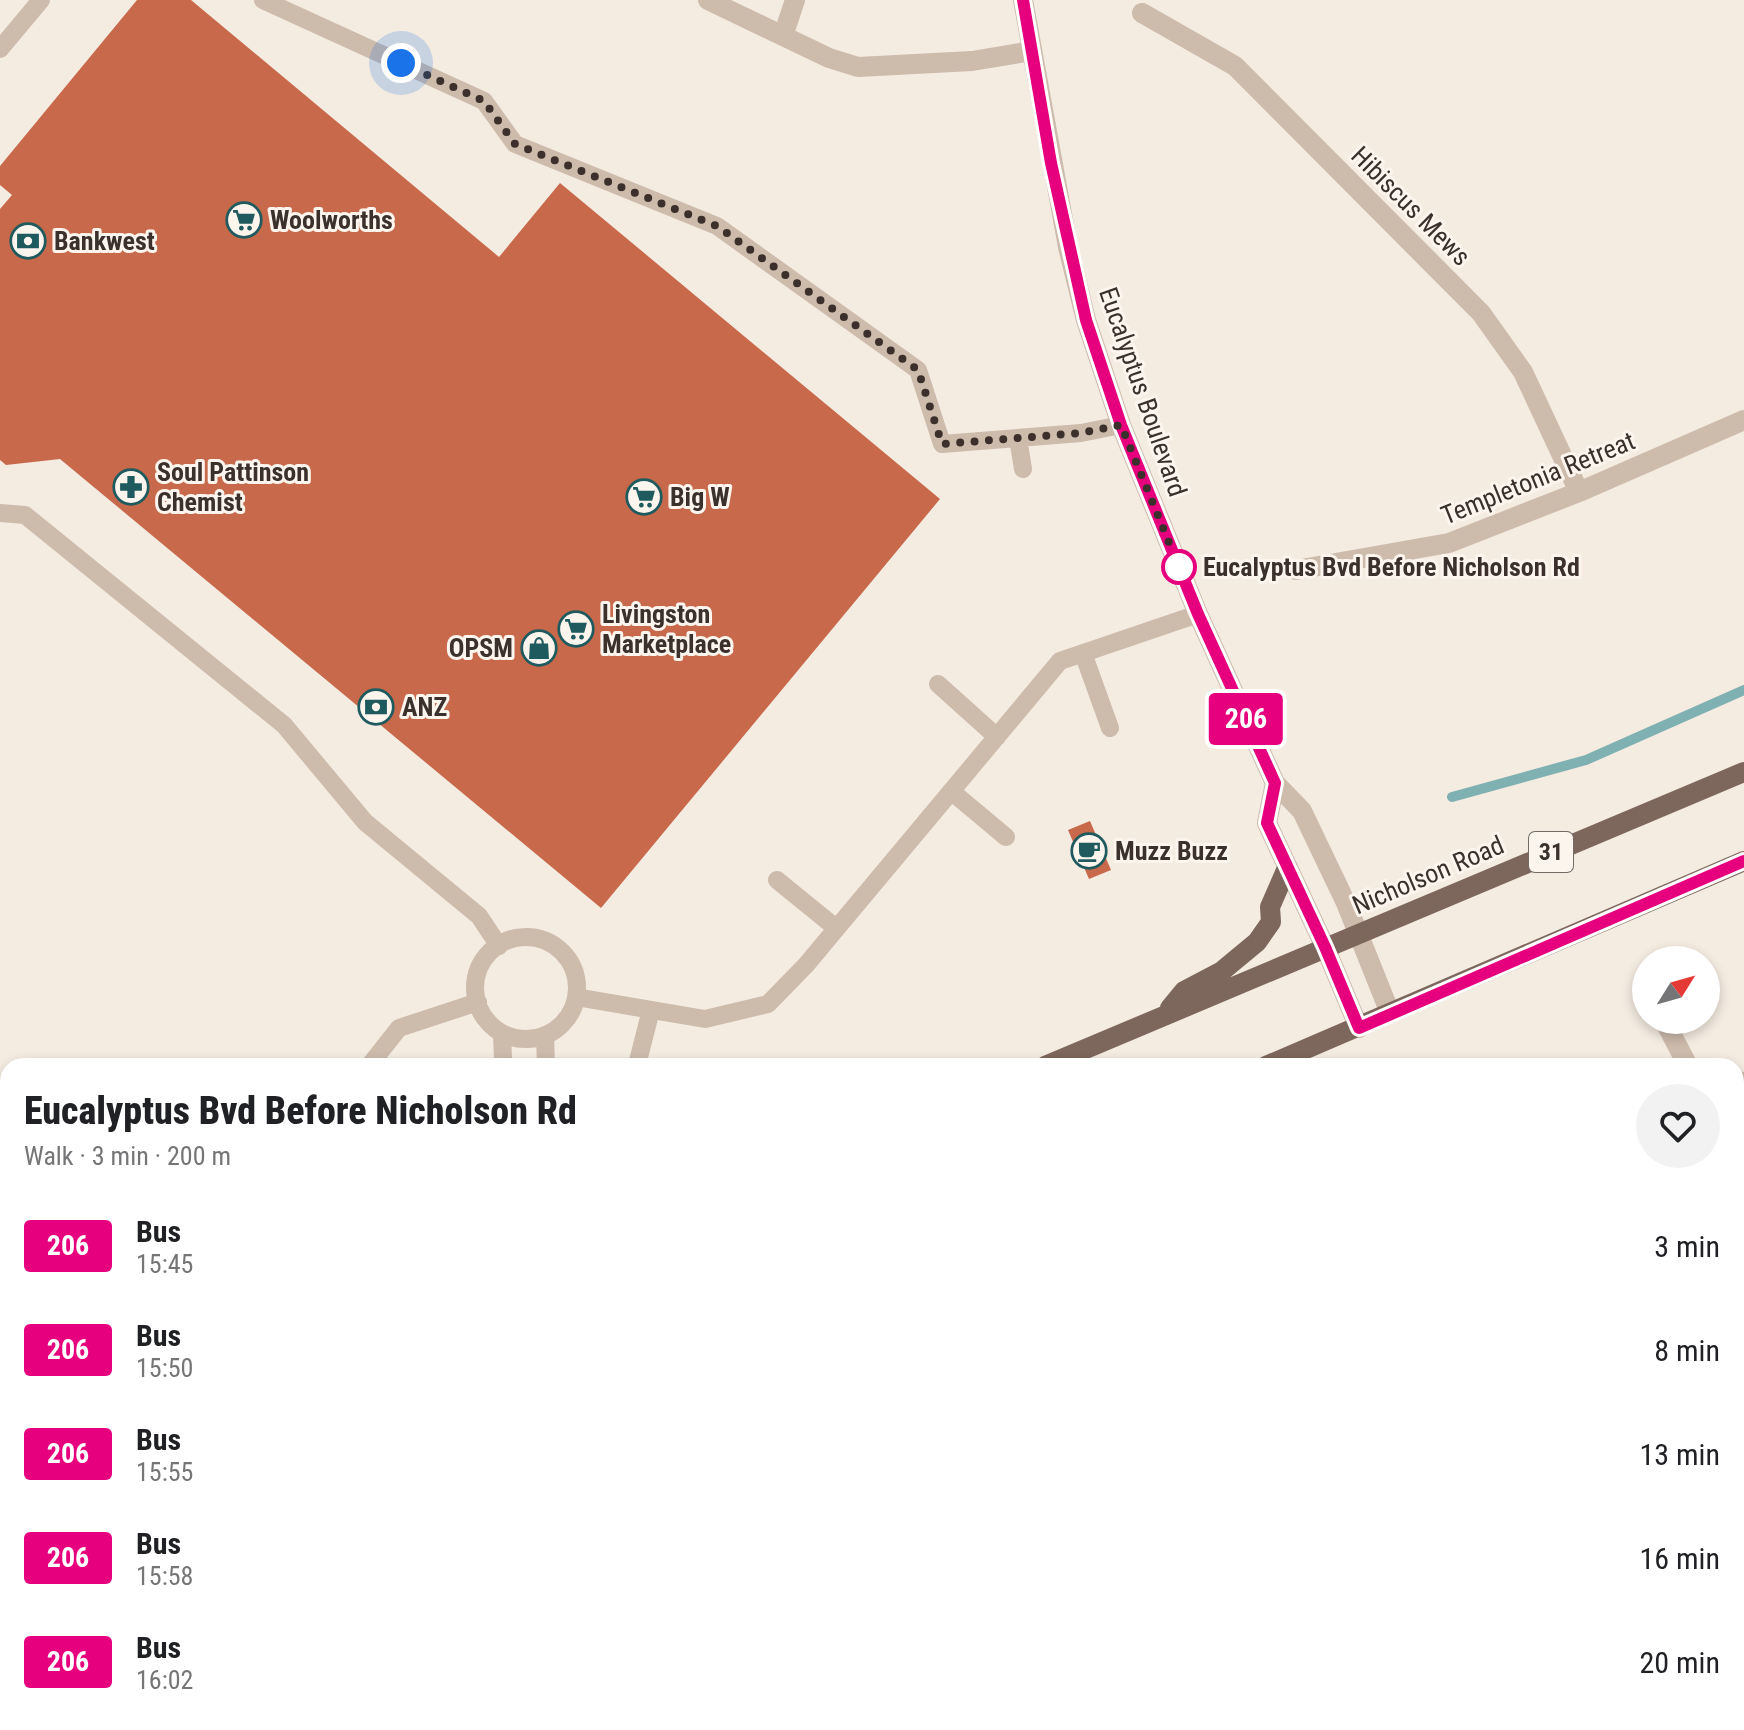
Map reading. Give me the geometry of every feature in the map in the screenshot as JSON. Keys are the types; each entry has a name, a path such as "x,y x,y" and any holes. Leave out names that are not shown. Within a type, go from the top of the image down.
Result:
{"main road":[{"name":"Nicholson Road","path":"1063,1058 1744,772"},
{"path":"1286,1058 1744,861"},
{"path":"1165,1014 1184,991 1222,971 1257,942 1271,922 1270,907 1287,868"}],"street":[{"path":"708,0 829,58 858,67 972,61 1032,51"},
{"path":"783,36 795,0"},
{"name":"Eucalyptus Boulevard","path":"1023,0 1072,262 1086,320 1121,425 1198,614 1275,783 1302,811 1358,932 1390,1013"},
{"name":"Hibiscus Mews","path":"1142,13 1235,66 1481,313 1523,372 1579,492"},
{"name":"Templetonia Retreat","path":"1296,570 1449,543 1579,492 1744,420"},
{"path":"1275,783 1267,823 1359,1028"},
{"path":"1671,1034 1684,1058"}],"lane":[{"path":"2,43 41,0"},
{"path":"263,0 484,101 515,144 717,226 918,370 942,444 1081,433 1121,425"},
{"path":"1018,438 1023,469"},
{"path":"0,513 25,515 284,725 365,822 479,916 499,946"},
{"path":"576,997 705,1019 768,1004 836,928 1060,661 1198,614"},
{"path":"1083,653 1110,728"},
{"path":"938,684 997,737"},
{"path":"951,791 1006,837"},
{"path":"777,880 836,928"},
{"path":"522,937 540,939 556,947 569,960 576,976 576,997 567,1020 554,1032 536,1039 519,1039 502,1033 489,1023 478,1002 475,984 480,967 490,952 499,946 522,937"},
{"path":"375,1058 399,1028 478,1002"},
{"path":"639,1058 651,1010"},
{"path":"502,1033 503,1058"},
{"path":"545,1035 546,1058"}],"building":[{"path":"137,0 191,0 499,257 560,183 940,499 601,908 60,459 6,465 0,460 0,209 12,195 0,185 0,166"},
{"path":"1090,821 1111,870 1089,879 1068,830"}],"waterway":[{"path":"1452,797 1586,760 1744,690"}],"bus line":[{"name":"206","path":"1023,0 1051,163 1086,320 1121,425 1198,614 1275,783 1267,823 1359,1028 1744,861"}],"place":[{"name":"Woolworths","path":"244,220"},
{"name":"Bankwest","path":"28,241"},
{"name":"Soul Pattinson Chemist","path":"131,487"},
{"name":"Big W","path":"644,497"},
{"name":"Eucalyptus Bvd Before Nicholson Rd","path":"1179,567"},
{"name":"Livingston Marketplace","path":"576,629"},
{"name":"OPSM","path":"539,648"},
{"name":"ANZ","path":"376,707"},
{"name":"Muzz Buzz","path":"1089,851"}],"route":[{"path":"401,63 484,101 515,144 717,226 918,370 942,444 1081,433 1121,425 1179,567"}]}
